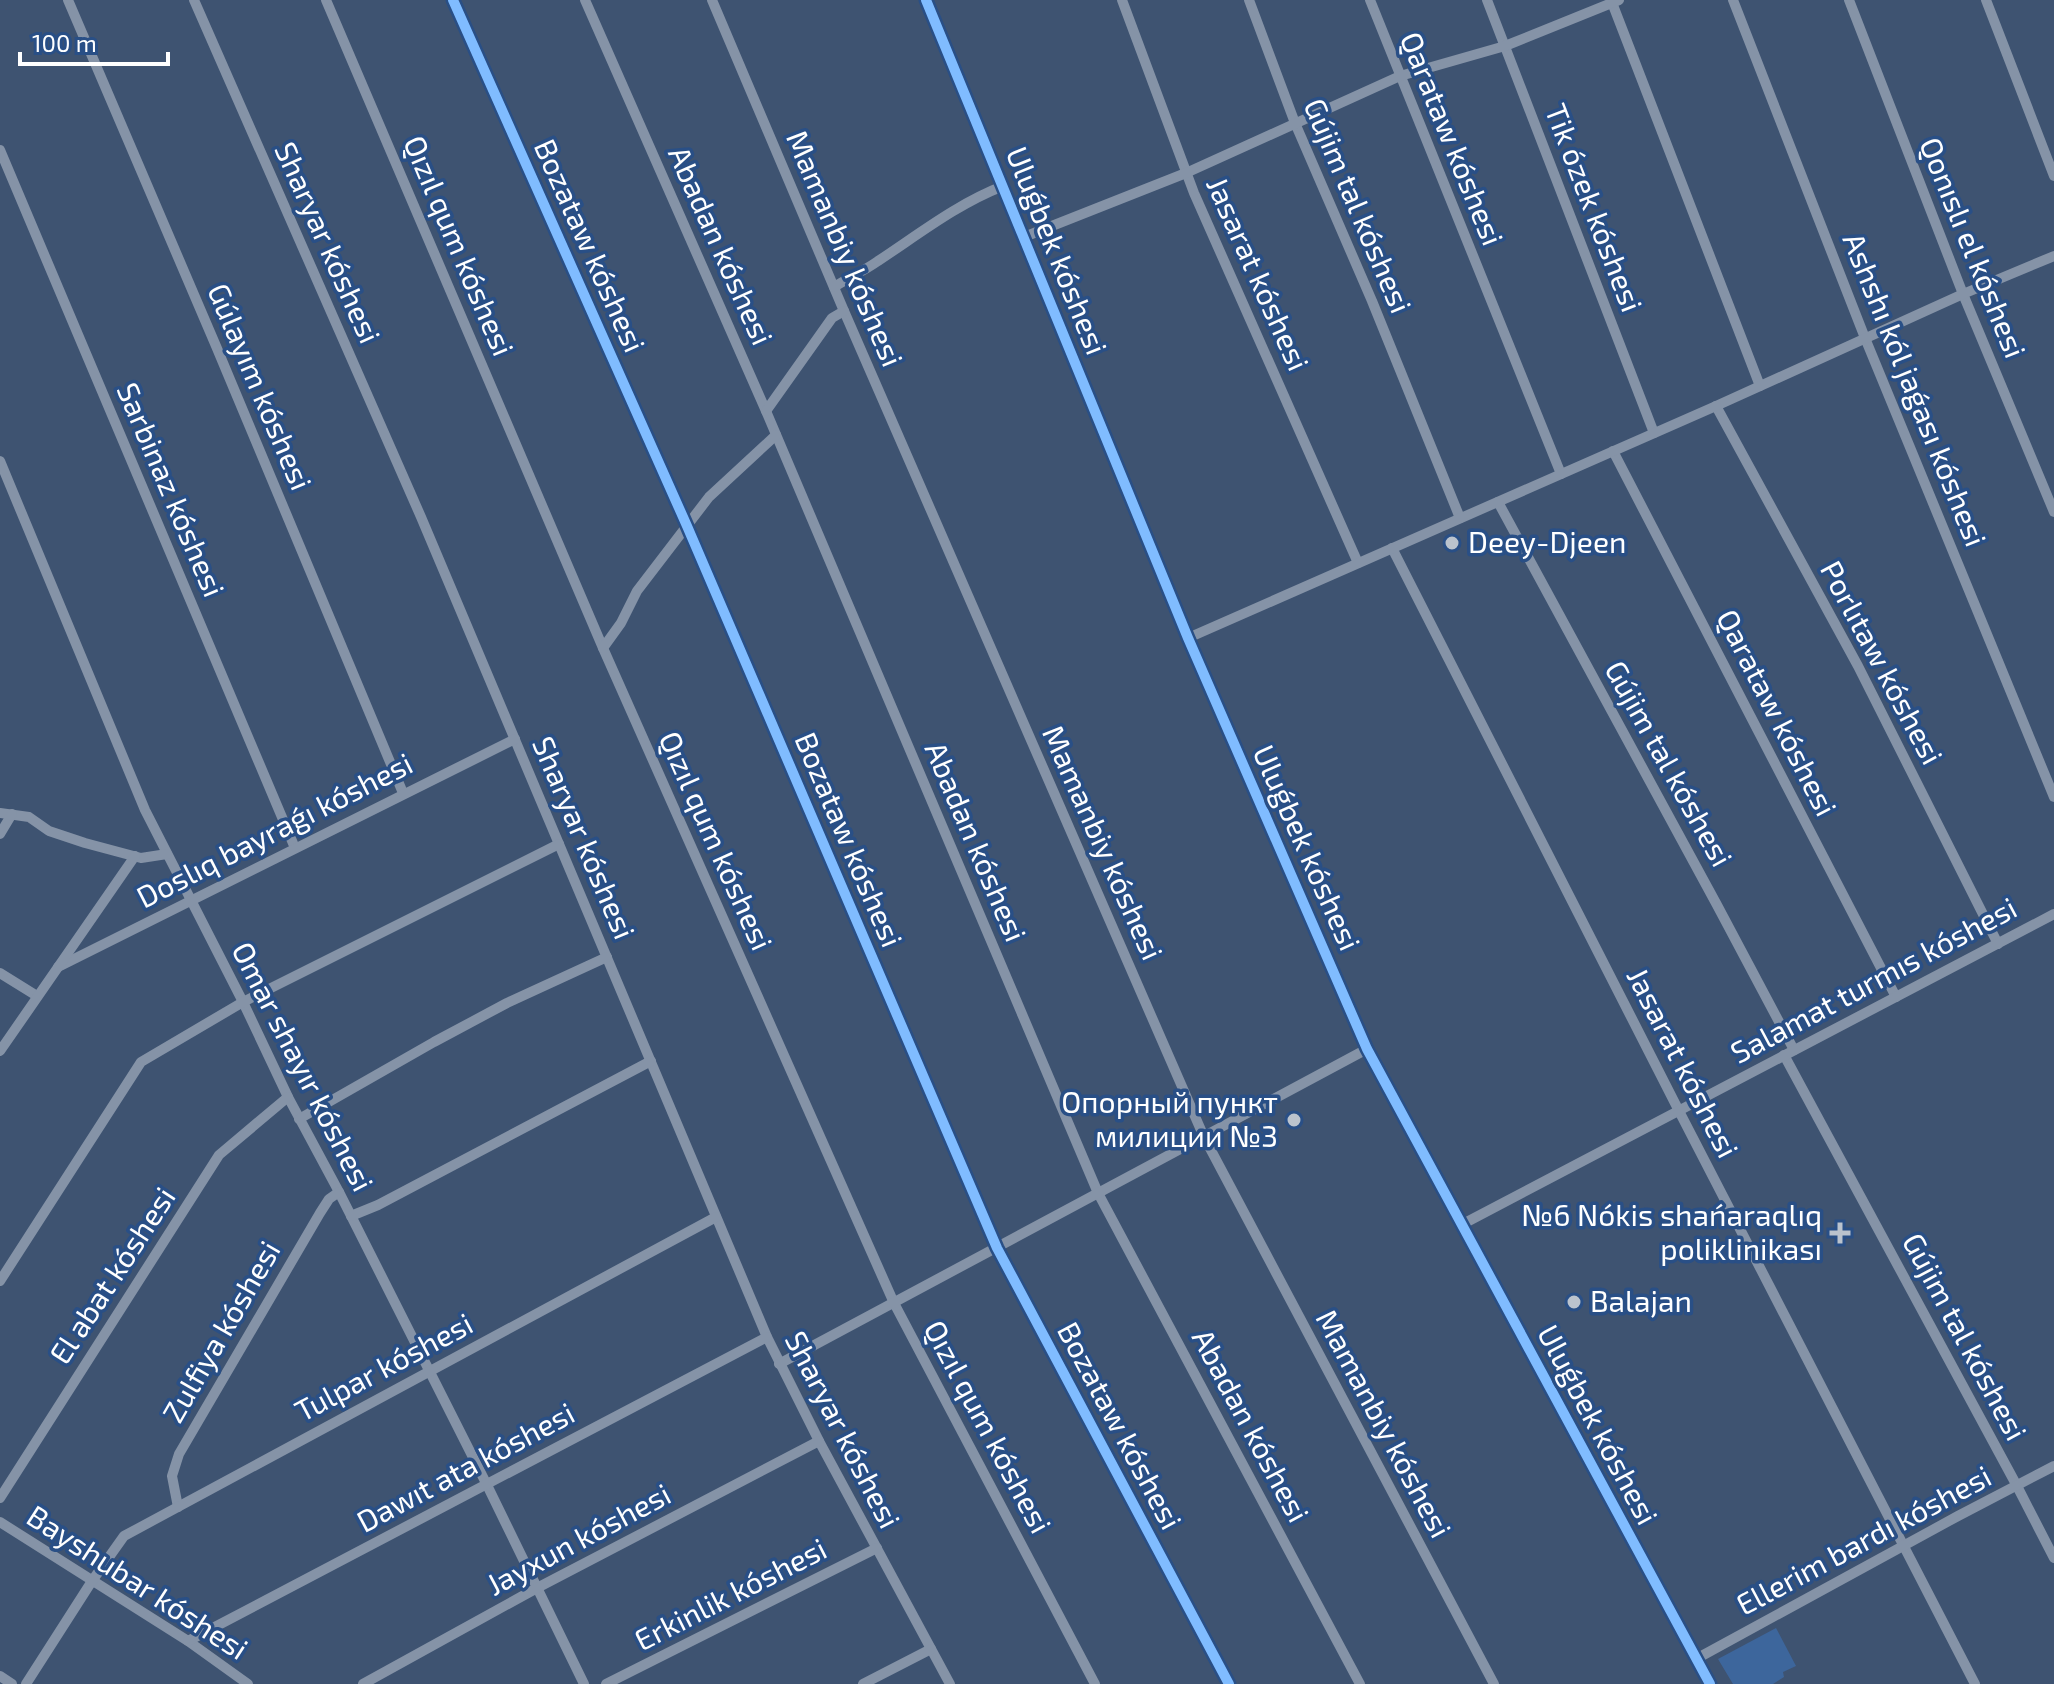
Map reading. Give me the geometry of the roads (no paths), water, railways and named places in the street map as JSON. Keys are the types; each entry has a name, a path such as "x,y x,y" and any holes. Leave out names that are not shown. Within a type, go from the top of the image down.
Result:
{"street":[{"name":"Gúlayım kóshesi","path":"68,0 403,793"},
{"name":"Sharyar kóshesi","path":"194,0 415,503 779,1364 950,1684"},
{"name":"Qızıl qum kóshesi","path":"326,0 603,648 894,1303 1095,1684"},
{"name":"Bozataw kóshesi","path":"453,0 687,526 997,1248 1229,1684"},
{"name":"Abadan kóshesi","path":"585,0 766,411 1098,1193 1360,1684"},
{"name":"Mamanbiy kóshesi","path":"712,0 1204,1137 1494,1684"},
{"name":"Uluǵbek kóshesi","path":"926,0 1188,638 1367,1049 1710,1684"},
{"name":"Jasarat kóshesi","path":"1122,0 1186,173 1358,563"},
{"name":"Gújim tal kóshesi","path":"1249,0 1295,123 1372,301 1460,518"},
{"name":"Qarataw kóshesi","path":"1370,0 1561,474"},
{"name":"Tik ózek kóshesi","path":"1487,0 1654,433"},
{"name":"Ashshı kól jaǵası kóshesi","path":"1733,0 1865,338 2054,797"},
{"name":"Qonıslı el kóshesi","path":"1849,0 1963,294 2054,512"},
{"path":"1986,0 2054,176"},
{"path":"1024,237 1186,173 1400,76 1505,46 1614,1 1760,386"},
{"name":"Sarbinaz kóshesi","path":"0,150 295,848"},
{"path":"834,287 876,263 976,196 1003,186"},
{"path":"1188,638 2054,256"},
{"path":"766,411 832,318 844,311"},
{"name":"Porlıtaw kóshesi","path":"1716,406 1858,666 1998,944"},
{"path":"603,648 621,623 637,591 709,497 776,435"},
{"name":"Qarataw kóshesi","path":"1613,451 1896,997"},
{"name":"Omar shayır kóshesi","path":"0,461 145,810 299,1119 430,1371 584,1684"},
{"name":"Gújim tal kóshesi","path":"1498,502 1702,877 1789,1052 2054,1558"},
{"name":"Jasarat kóshesi","path":"1392,548 1975,1684"},
{"name":"Doslıq bayraǵı kóshesi","path":"58,967 515,739"},
{"path":"0,834 6,814 29,817 49,831 141,858 167,854"},
{"path":"0,1281 141,1062 243,1002 559,844"},
{"name":"Doslıq bayraǵı kóshesi","path":"0,1051 135,856"},
{"name":"Salamat turmıs kóshesi","path":"1461,1225 2054,914"},
{"path":"299,1119 507,1003 607,957"},
{"path":"0,973 37,996"},
{"path":"779,1364 1367,1049"},
{"path":"351,1216 378,1205 651,1061"},
{"name":"El abat kóshesi","path":"0,1498 219,1155 288,1097"},
{"name":"Zulfiya kóshesi","path":"178,1507 172,1476 179,1454 320,1213 329,1199 339,1192"},
{"name":"Tulpar kóshesi","path":"26,1684 124,1536 716,1217"},
{"name":"Dawıt ata kóshesi","path":"188,1641 767,1337"},
{"name":"Jayxun kóshesi","path":"363,1684 537,1588 819,1441"},
{"name":"Ellerim bardı kóshesi","path":"1696,1659 2054,1466"},
{"name":"Bayshubar kóshesi","path":"0,1522 188,1641 248,1684"},
{"name":"Erkinlik kóshesi","path":"606,1684 877,1548"},
{"path":"863,1684 931,1649"},
{"path":"0,1676 12,1684"}],"place":[{"name":"Deey-Djeen","path":"1452,543"},
{"name":"Опорный пункт милиции №3","path":"1294,1120"},
{"name":"№6 Nókis shańaraqlıq poliklinikası","path":"1840,1233"},
{"name":"Balajan","path":"1574,1302"}]}
